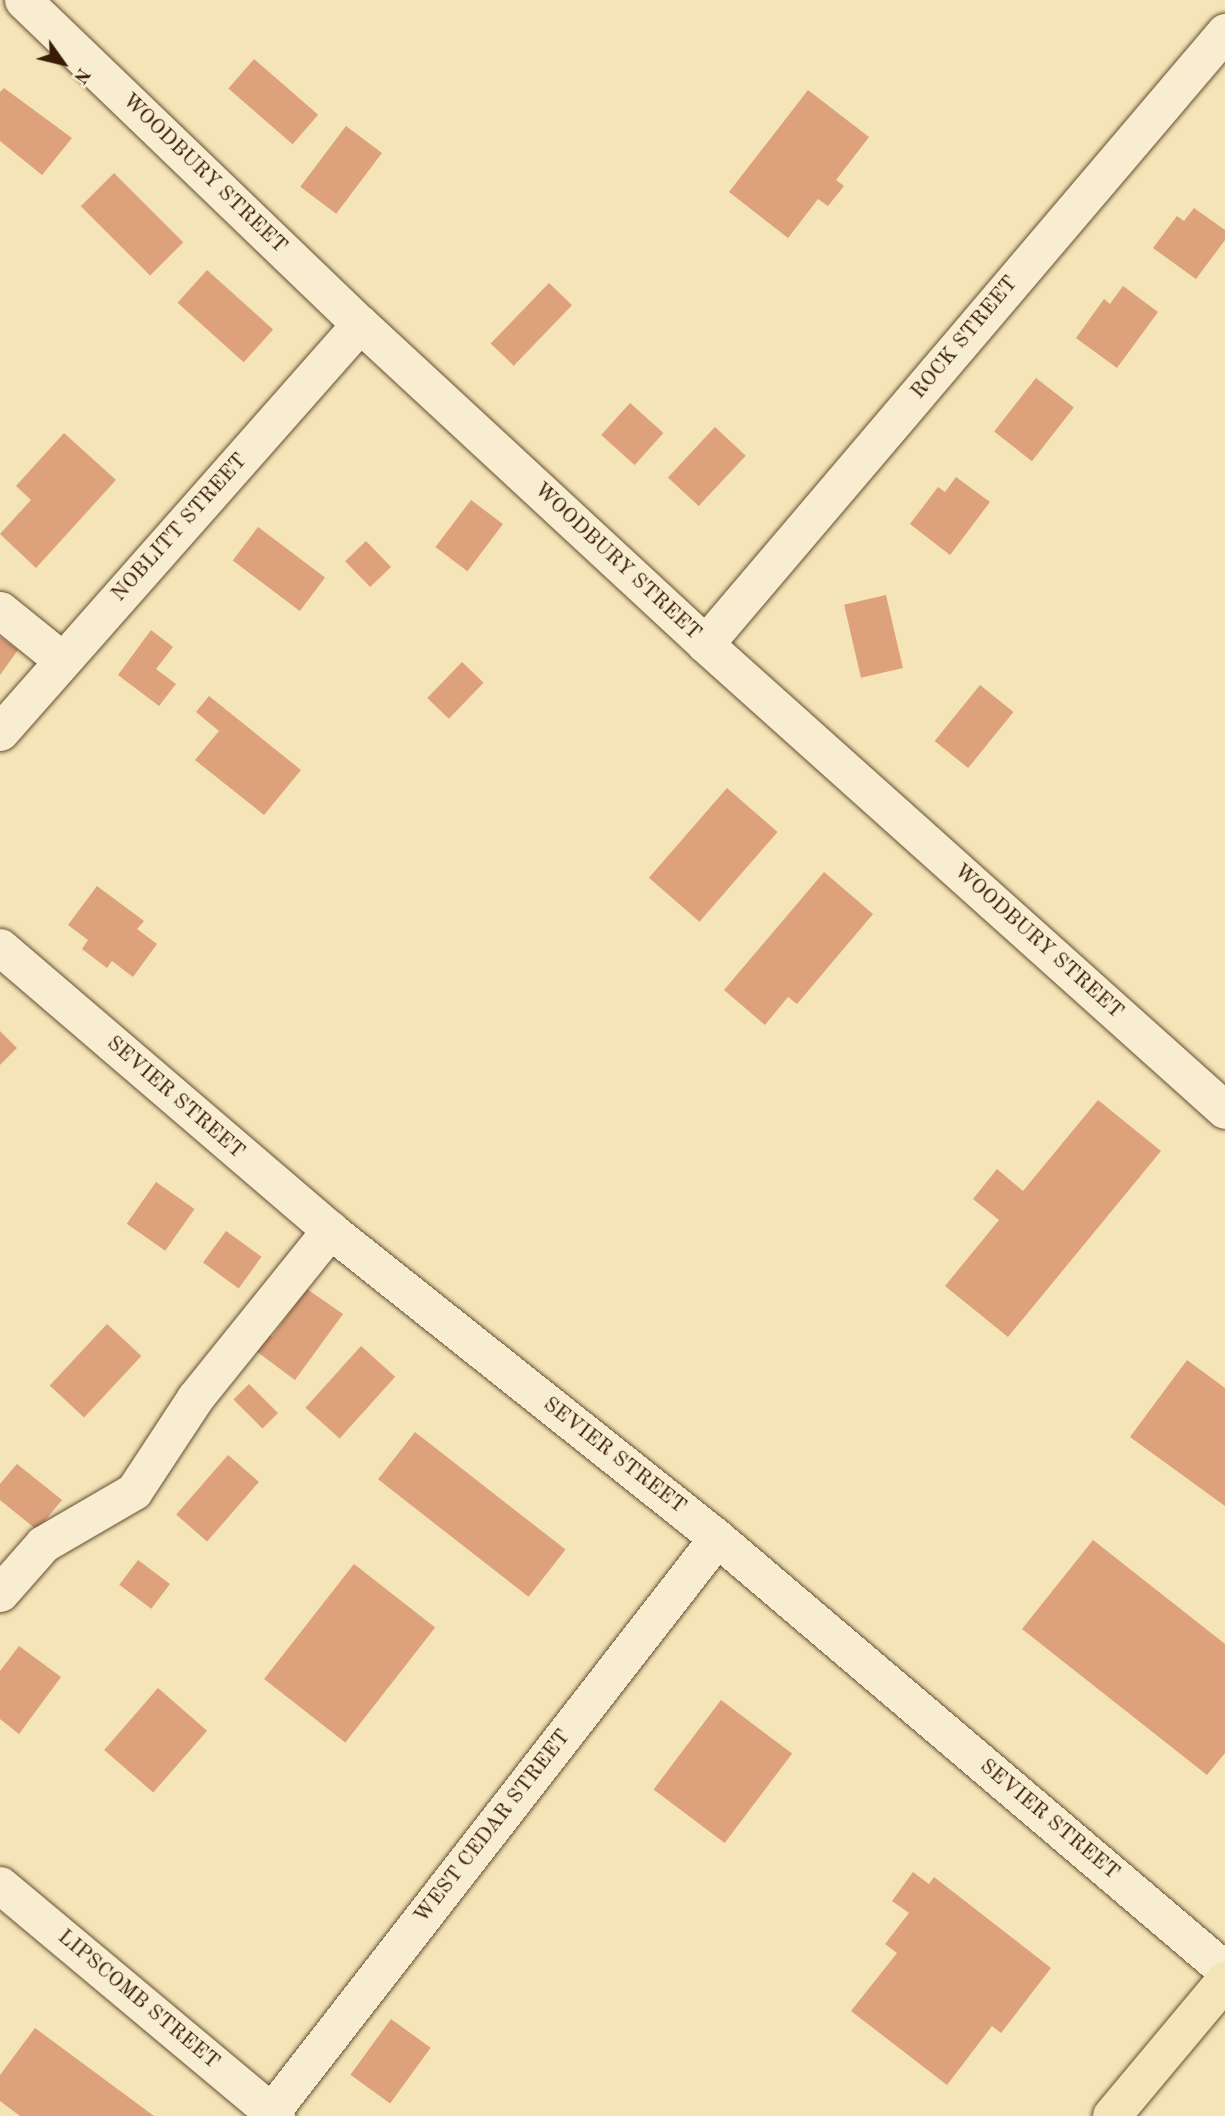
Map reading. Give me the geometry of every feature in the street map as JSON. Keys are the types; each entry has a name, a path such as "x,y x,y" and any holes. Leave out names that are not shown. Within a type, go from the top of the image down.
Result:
{"highway":[{"path":"1112,2116 1225,1981"}],"street":[{"name":"WOODBURY STREET","path":"23,0 360,324 705,644 1225,1110"},
{"name":"ROCK STREET","path":"705,644 1225,33"},
{"name":"NOBLITT STREET","path":"0,732 360,324"},
{"path":"0,610 62,660"},
{"name":"SEVIER STREET","path":"0,947 330,1230 717,1538 1225,1970"},
{"path":"0,1593 43,1544 134,1490 195,1398 330,1230"},
{"name":"WEST CEDAR STREET","path":"271,2115 717,1538"},
{"name":"LIPSCOMB STREET","path":"0,1885 271,2115"}],"building":[{"path":"254,59 318,115 293,144 228,88"},
{"path":"4,88 72,138 42,175 0,141 0,92"},
{"path":"808,90 869,137 836,180 844,186 828,206 818,199 788,238 729,192"},
{"path":"346,126 382,153 336,214 300,187"},
{"path":"114,173 183,242 150,276 81,206"},
{"path":"1194,208 1225,230 1225,240 1196,279 1153,248 1177,216 1184,221"},
{"path":"207,270 273,330 244,362 178,303"},
{"path":"549,283 572,305 514,366 491,343"},
{"path":"1123,286 1158,312 1117,368 1076,338 1104,299 1110,304"},
{"path":"1036,378 1074,408 1032,461 994,432"},
{"path":"630,403 663,433 635,465 601,435"},
{"path":"715,427 746,456 699,506 668,477"},
{"path":"64,433 116,480 36,568 0,534 31,500 16,486"},
{"path":"956,477 990,502 950,555 910,524 938,487 945,492"},
{"path":"471,500 503,524 467,571 435,547"},
{"path":"258,527 325,578 300,611 233,561"},
{"path":"366,541 391,567 370,587 345,561"},
{"path":"886,595 903,668 861,678 844,605"},
{"path":"151,630 173,647 156,669 176,684 159,706 118,675"},
{"path":"0,637 18,650 0,675"},
{"path":"462,662 484,683 449,719 427,698"},
{"path":"980,685 1013,712 968,768 935,741"},
{"path":"209,696 301,770 264,815 195,760 219,731 196,712"},
{"path":"727,788 778,832 699,922 649,878"},
{"path":"824,872 873,914 797,1004 788,997 765,1025 724,990"},
{"path":"97,886 144,921 137,929 157,944 133,977 112,961 107,968 82,949 88,940 68,925"},
{"path":"0,1031 17,1048 0,1065"},
{"path":"1098,1100 1161,1151 1008,1337 945,1286 999,1220 973,1199 997,1169 1023,1191"},
{"path":"156,1182 195,1209 165,1251 127,1224"},
{"path":"226,1231 262,1257 239,1288 203,1263"},
{"path":"307,1289 343,1314 295,1380 248,1345 260,1328 272,1337"},
{"path":"107,1324 141,1356 84,1417 50,1385"},
{"path":"361,1346 395,1377 340,1438 305,1408"},
{"path":"1187,1360 1225,1388 1225,1506 1130,1437"},
{"path":"249,1384 278,1413 262,1429 233,1400"},
{"path":"415,1432 566,1550 529,1597 378,1479"},
{"path":"228,1455 259,1482 207,1542 176,1515"},
{"path":"17,1464 62,1500 37,1530 0,1500 0,1484"},
{"path":"1093,1540 1225,1644 1225,1753 1207,1775 1022,1629"},
{"path":"138,1560 170,1584 151,1609 119,1585"},
{"path":"354,1564 435,1627 345,1742 264,1679"},
{"path":"19,1646 61,1677 19,1734 0,1719 0,1671"},
{"path":"158,1688 207,1731 153,1793 104,1750"},
{"path":"721,1700 792,1754 725,1843 654,1789"},
{"path":"913,1872 929,1884 934,1877 1051,1968 1001,2033 992,2026 947,2085 851,2011 897,1953 885,1944 909,1913 892,1901"},
{"path":"391,2019 431,2048 390,2104 350,2075"},
{"path":"35,2028 154,2116 20,2116 0,2101 0,2075"}]}
